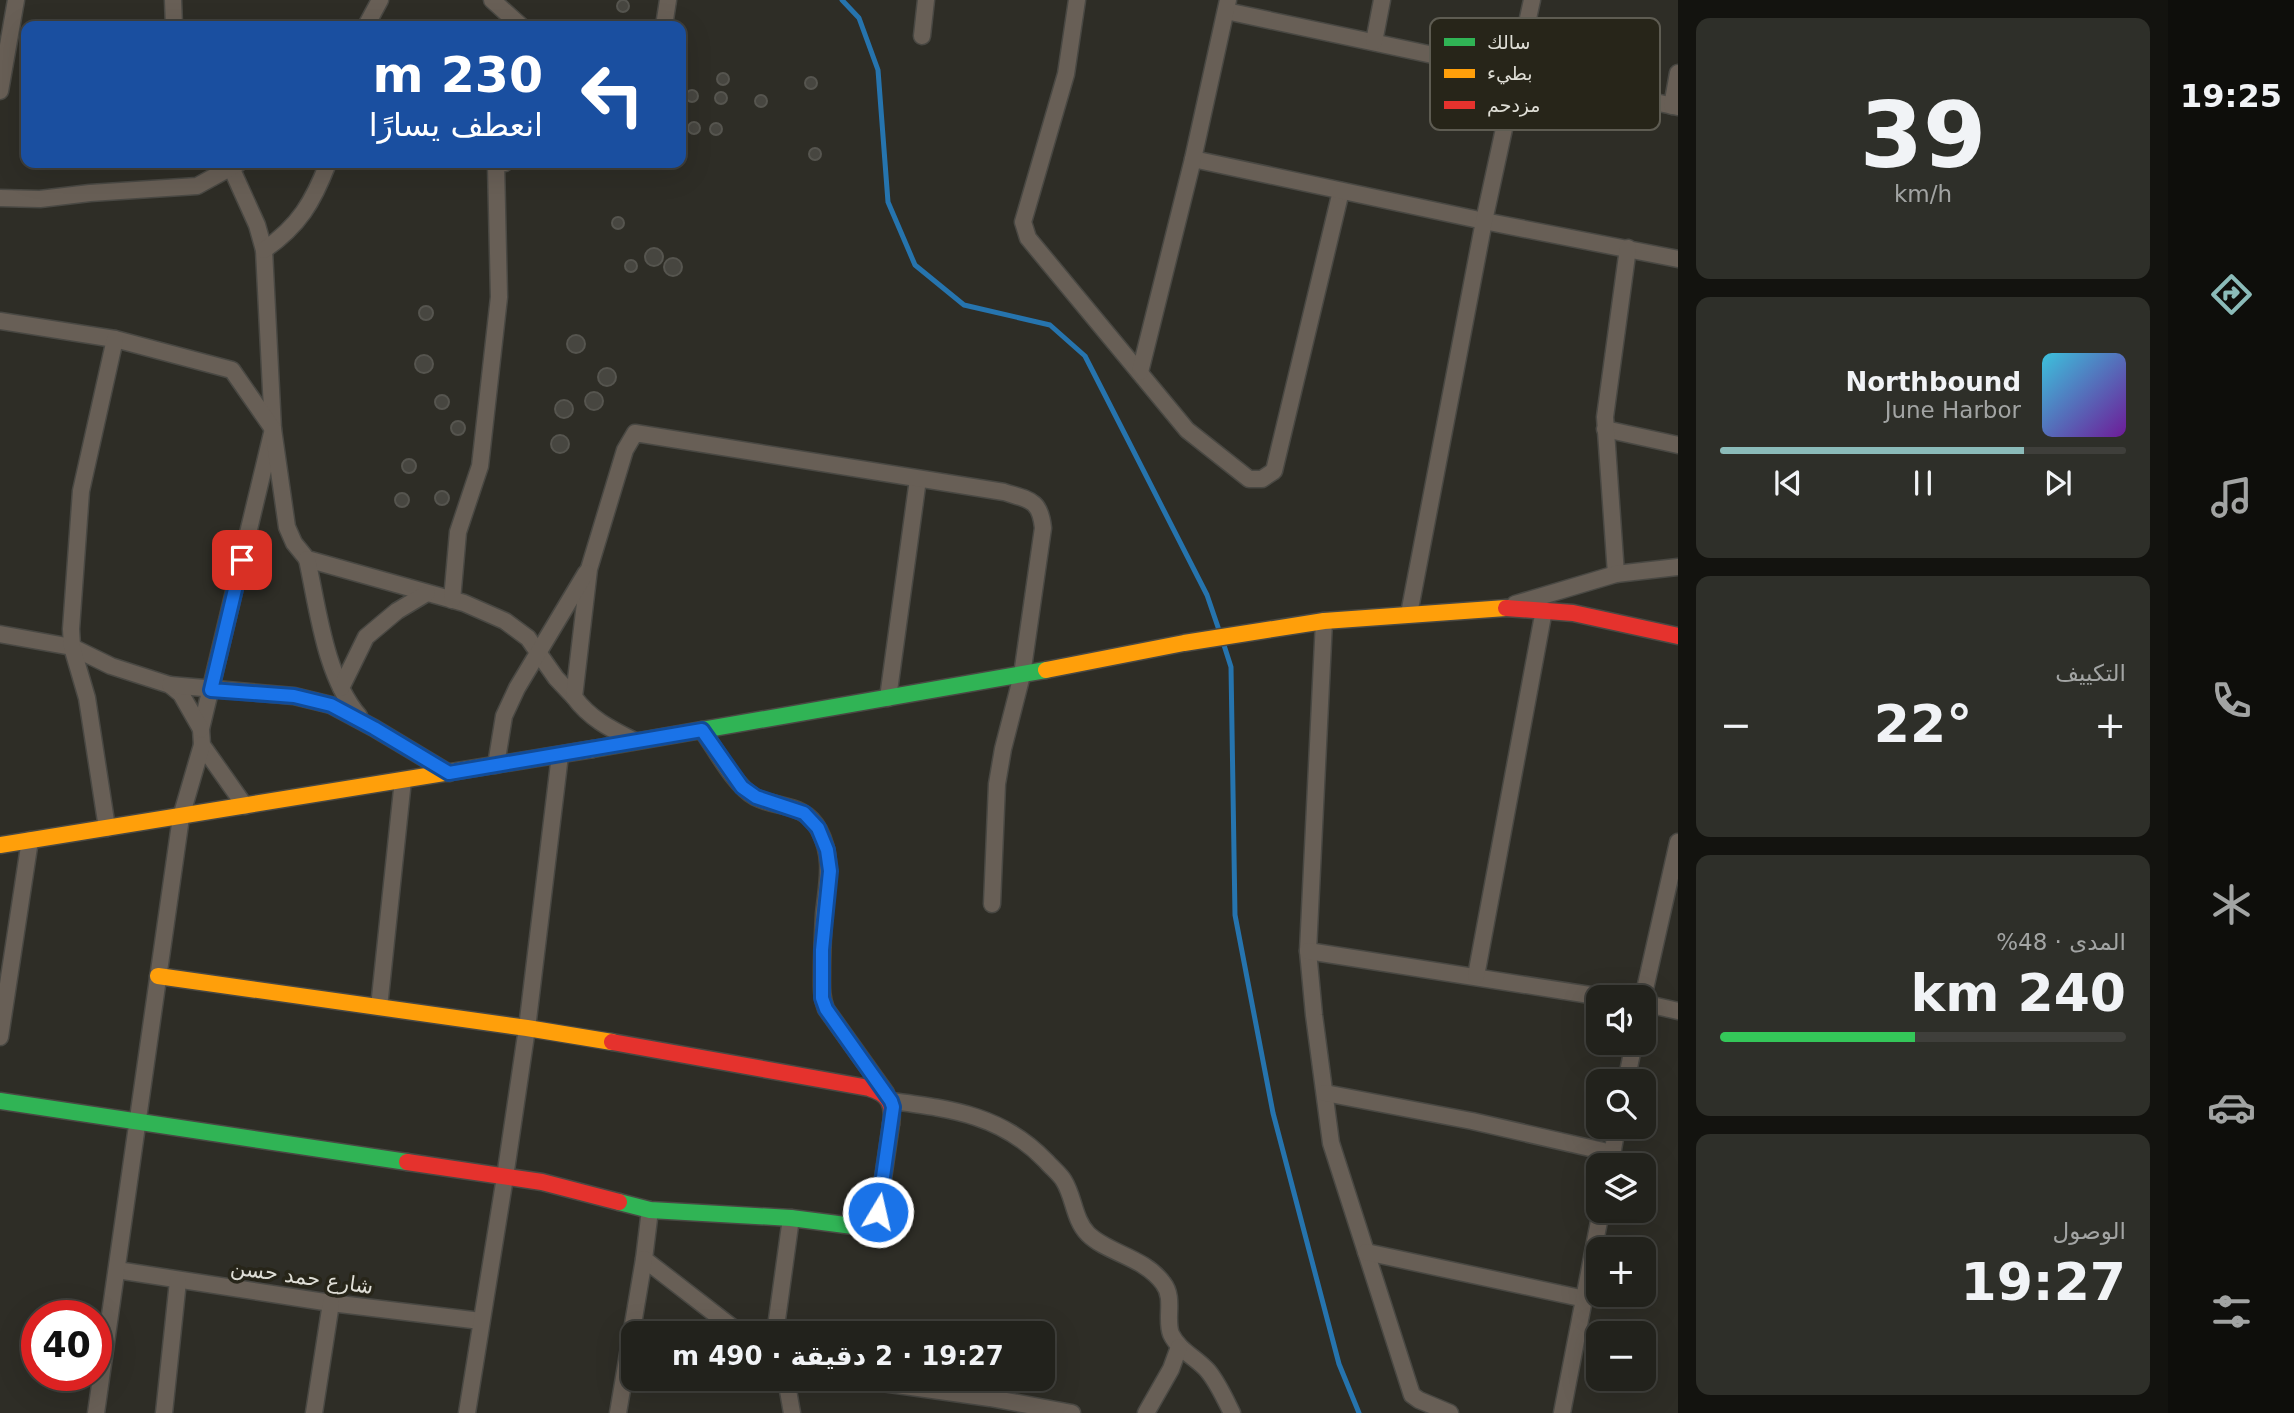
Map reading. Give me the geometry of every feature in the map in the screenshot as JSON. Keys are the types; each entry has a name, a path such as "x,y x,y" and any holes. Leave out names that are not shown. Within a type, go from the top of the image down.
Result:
{"street":[{"path":"0,91 16,0"},
{"path":"173,0 174,21"},
{"path":"369,21 380,0"},
{"path":"492,0 515,21"},
{"path":"665,21 668,0"},
{"path":"922,36 926,0"},
{"path":"1077,0 1066,74 1023,222 1024,231 1187,430 1249,479 1262,479 1274,471 1341,191"},
{"path":"1374,42 1382,0"},
{"path":"1528,18 1532,0"},
{"path":"1140,372 1193,159 1227,6 1430,54"},
{"path":"1675,106 1678,73"},
{"path":"1409,614 1484,221 1504,130"},
{"path":"1193,159 1678,259"},
{"path":"0,198 40,199 197,186 226,168"},
{"path":"235,168 264,250 272,429 287,527 294,543 307,559 324,636 341,688 347,701 365,723"},
{"path":"264,250 298,220 316,196 326,168"},
{"path":"452,600 458,532 480,466 499,297 496,168"},
{"path":"1616,574 1605,429 1606,401 1628,248"},
{"path":"0,321 115,339 232,370 272,429 202,737 181,817 96,1413"},
{"path":"107,828 87,698 72,647 71,629 80,491 115,339"},
{"path":"1605,429 1678,444"},
{"path":"574,697 589,569 625,450 635,433 1004,492 1032,501 1042,512 1043,528 1022,675 997,784 992,904"},
{"path":"888,698 918,478"},
{"path":"307,559 452,600 505,621 528,638 538,655 584,710 598,722 635,741"},
{"path":"1502,608 1616,574 1678,567"},
{"path":"496,765 505,716 517,688 589,569"},
{"path":"341,688 366,636 397,611 427,593"},
{"path":"0,845 560,755 1022,675 1184,643 1324,621 1502,608 1573,613 1678,636"},
{"path":"1476,976 1544,610"},
{"path":"1324,621 1308,951 1331,1143 1412,1395 1450,1413"},
{"path":"0,634 72,647 111,666 170,685 294,696 331,705 449,773"},
{"path":"170,685 181,694 192,710 202,737 245,806"},
{"path":"0,1101 542,1182 650,1210 792,1218 871,1226 877,1219 893,1113 889,1098 826,1009 822,998 823,937 830,871 827,850 818,828 804,813 756,797 742,787 702,730"},
{"path":"467,1413 527,1028 560,755"},
{"path":"379,1007 402,780"},
{"path":"0,1037 30,840"},
{"path":"1646,985 1678,842"},
{"path":"1308,951 1586,994"},
{"path":"158,976 527,1028 856,1084 889,1098 945,1109 992,1123 1013,1132 1033,1147 1064,1180 1082,1226 1088,1234 1097,1242 1146,1267 1165,1284 1170,1300 1168,1324 1179,1347 1209,1372 1232,1413"},
{"path":"1656,1006 1678,1011"},
{"path":"1325,1093 1472,1121 1589,1153"},
{"path":"618,1413 650,1210"},
{"path":"777,1321 792,1218"},
{"path":"1562,1413 1599,1223"},
{"path":"1366,1252 1585,1299"},
{"path":"644,1259 724,1321"},
{"name":"شارع حمد حسن","path":"117,1269 178,1281 331,1303 481,1321"},
{"path":"164,1413 178,1281"},
{"path":"314,1413 331,1303"},
{"path":"1146,1413 1171,1369 1179,1347"},
{"path":"788,1391 792,1413"},
{"path":"916,1391 989,1405 1072,1413"}],"building":[{"path":"623,0 629,6 623,12 617,6"},
{"path":"723,73 729,79 723,85 717,79"},
{"path":"811,77 817,83 811,89 805,83"},
{"path":"692,90 698,96 692,102 686,96"},
{"path":"721,92 727,98 721,104 715,98"},
{"path":"761,95 767,101 761,107 755,101"},
{"path":"694,122 700,128 694,134 688,128"},
{"path":"716,123 722,129 716,135 710,129"},
{"path":"815,148 821,154 815,160 809,154"},
{"path":"618,217 624,223 618,229 612,223"},
{"path":"654,248 660,251 663,257 660,263 654,266 648,263 645,257 648,251"},
{"path":"673,258 679,261 682,267 679,273 673,276 667,273 664,267 667,261"},
{"path":"631,260 637,266 631,272 625,266"},
{"path":"426,306 431,308 431,318 426,320 421,318 419,313 421,308"},
{"path":"576,335 582,338 585,344 582,350 576,353 570,350 567,344 570,338"},
{"path":"424,355 430,358 433,364 430,370 424,373 418,370 415,364 418,358"},
{"path":"607,368 613,371 616,377 613,383 607,386 601,383 598,377 601,371"},
{"path":"594,392 600,395 603,401 600,407 594,410 588,407 585,401 588,395"},
{"path":"439,395 445,395 449,402 445,409 439,409 435,405 435,399"},
{"path":"564,400 570,403 573,409 570,415 564,418 558,415 555,409 558,403"},
{"path":"458,421 463,423 463,433 458,435 453,433 451,428 453,423"},
{"path":"560,435 566,438 569,444 566,450 560,453 554,450 551,444 554,438"},
{"path":"406,459 412,459 416,466 412,473 406,473 402,469 402,463"},
{"path":"439,491 445,491 449,498 445,505 439,505 435,501 435,495"},
{"path":"399,493 405,493 409,500 405,507 399,507 395,503 395,497"}],"waterway":[{"path":"842,0 859,18 878,70 888,202 915,265 964,305 1050,325 1085,356 1207,595 1220,633"},
{"path":"1223,642 1231,667 1235,915 1273,1113 1339,1364 1359,1413"}],"traffic: fast":[{"path":"593,749 1046,670"},
{"path":"0,1101 407,1162"},
{"path":"619,1202 650,1210 791,1218 871,1226 877,1219 891,1124"}],"traffic: slow":[{"path":"1046,670 1184,643 1324,621 1506,608"},
{"path":"0,845 593,749"},
{"path":"158,976 612,1042"}],"traffic: jam":[{"path":"1506,608 1573,613 1678,636"},
{"path":"612,1042 869,1088 881,1093 889,1101 892,1111 891,1124"},
{"path":"407,1162 542,1182 619,1202"}],"route":[{"path":"242,560 211,690 294,696 331,705 449,773 702,730 742,787 756,797 804,813 818,828 827,850 830,871 822,950 822,998 826,1009 893,1107 878,1212"}]}
